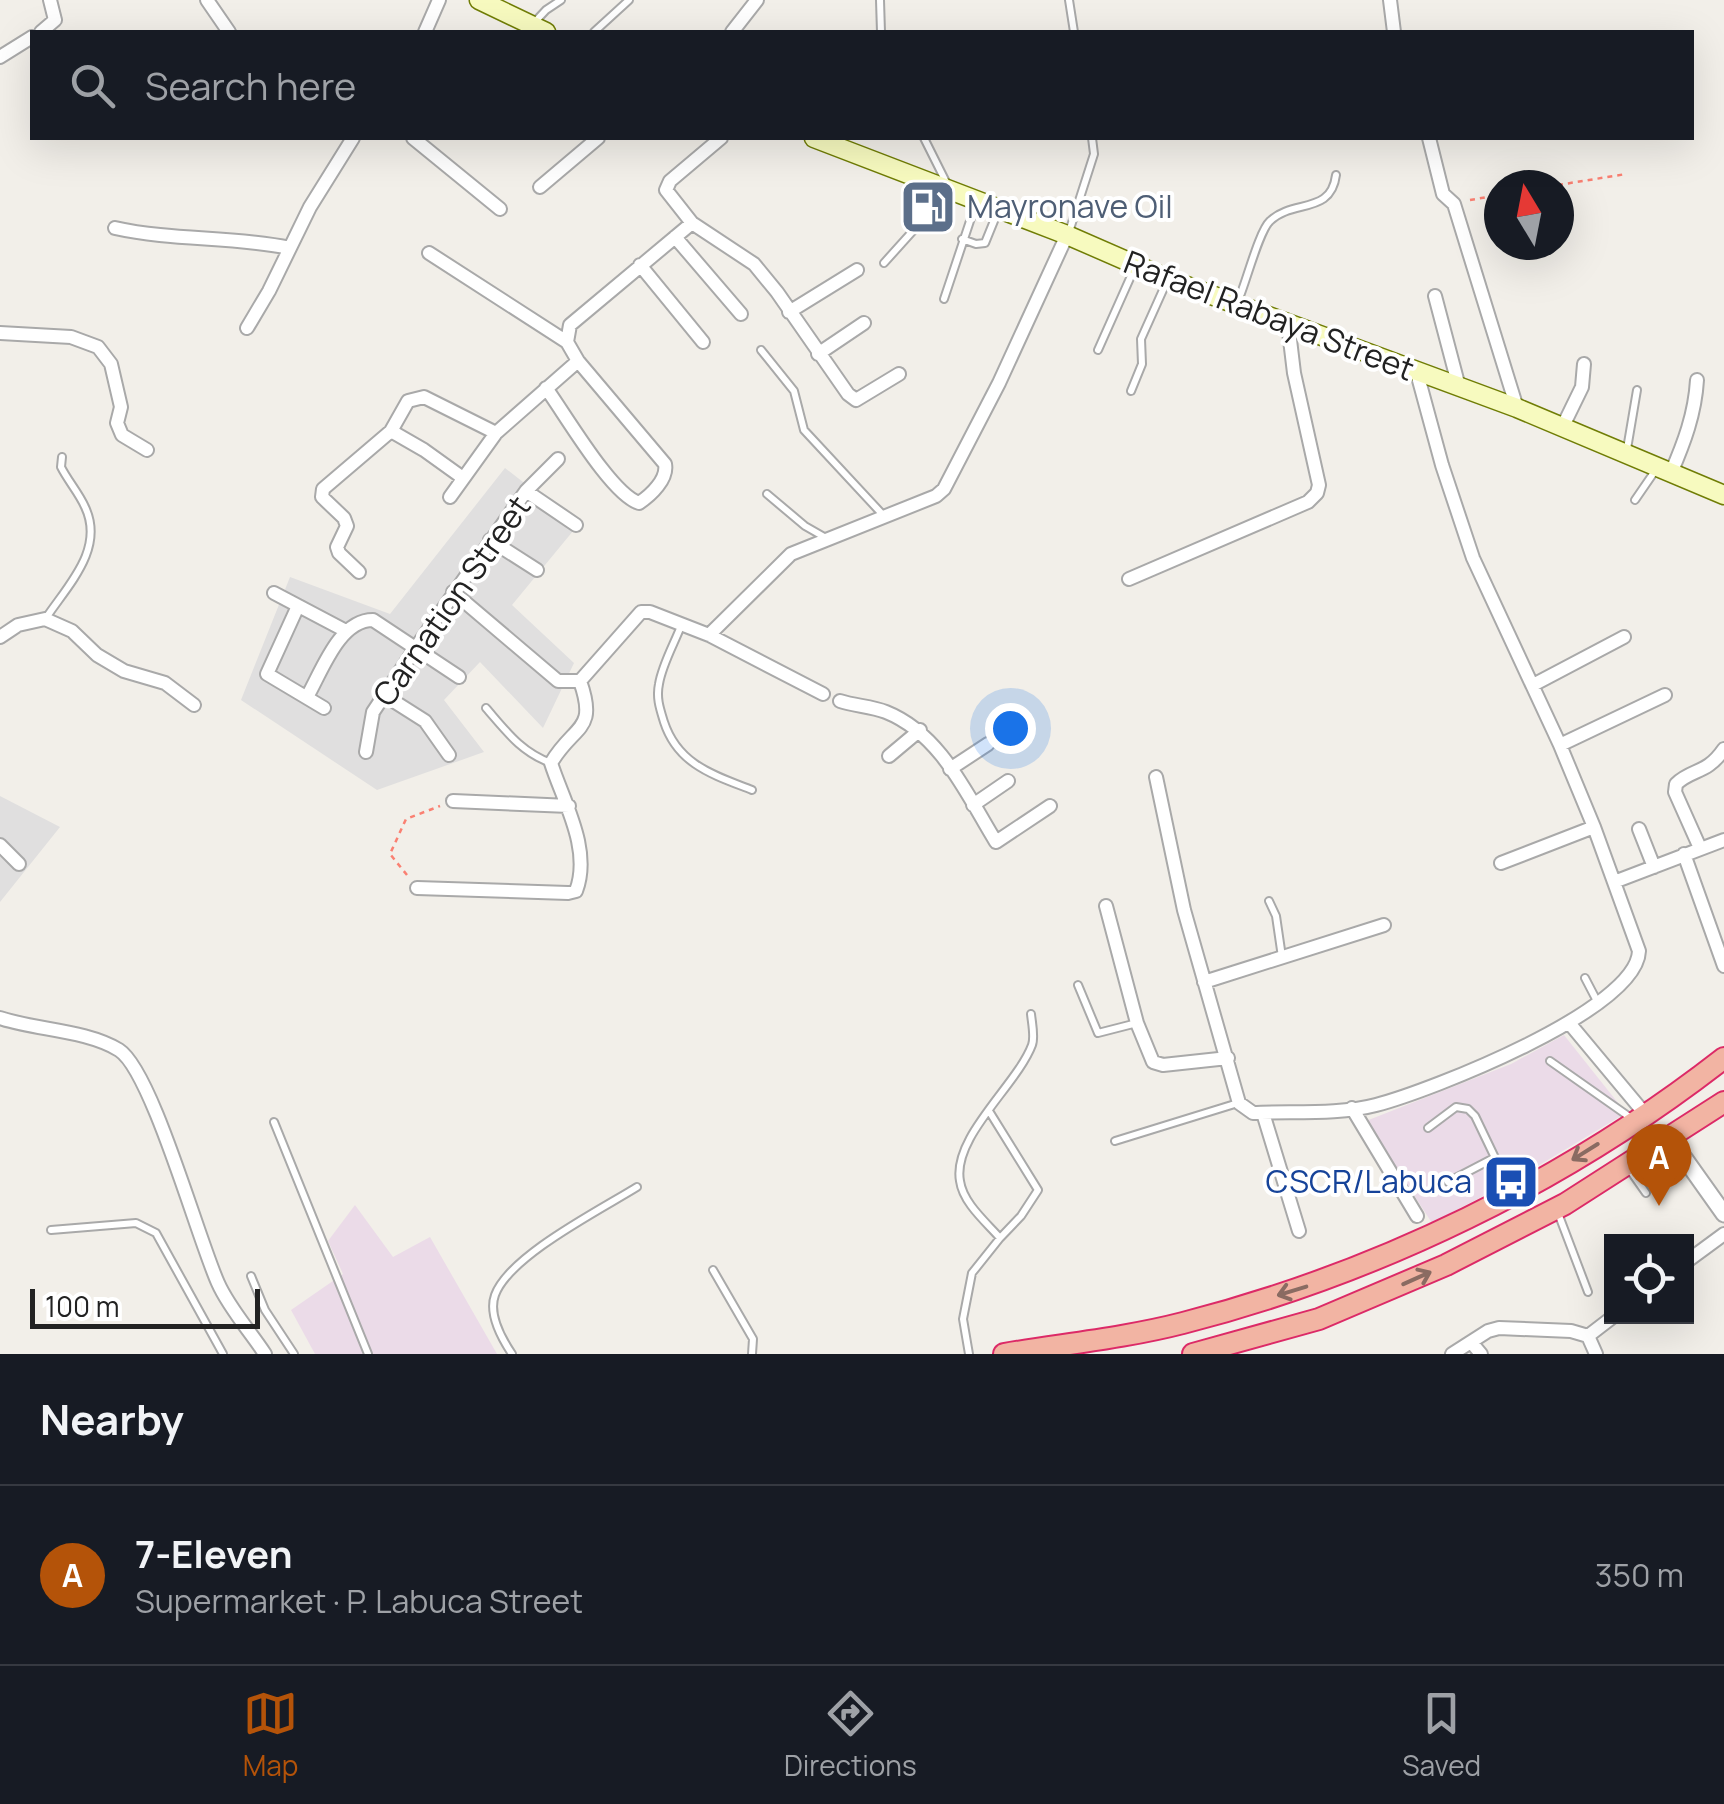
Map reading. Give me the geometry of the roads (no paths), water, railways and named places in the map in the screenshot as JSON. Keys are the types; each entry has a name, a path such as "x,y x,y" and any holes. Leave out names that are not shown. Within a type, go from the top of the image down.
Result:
{"highway":[{"path":"1004,1354 1180,1324 1313,1285 1429,1236 1513,1194 1640,1117 1724,1058"},
{"path":"1193,1354 1265,1344 1446,1265 1555,1209 1723,1106"}],"main road":[{"path":"479,0 538,30"},
{"name":"Rafael Rabaya Street","path":"819,140 1067,235 1168,279 1518,408 1724,495"}],"street":[{"path":"42,30 55,20 50,0"},
{"path":"207,0 228,30"},
{"path":"426,30 439,0"},
{"path":"734,30 757,0"},
{"path":"1390,0 1394,30"},
{"path":"0,56 30,38"},
{"path":"247,328 310,207 352,140"},
{"path":"415,140 500,209"},
{"path":"540,186 596,140"},
{"path":"719,140 670,181 666,190 692,223 754,264 848,394 856,400 899,374"},
{"path":"1430,140 1443,194 1454,204 1518,408"},
{"path":"567,342 570,325 692,223"},
{"path":"115,228 176,237 253,240 290,248"},
{"path":"709,635 779,562 944,489 1067,235"},
{"path":"675,237 740,314"},
{"path":"429,253 567,342 578,361 665,464 666,472 646,498 639,503 616,486 546,388"},
{"path":"640,265 702,342"},
{"path":"789,312 857,270"},
{"path":"1434,296 1459,387"},
{"path":"818,354 864,323"},
{"path":"1129,579 1308,502 1316,494 1318,485 1294,373 1288,323"},
{"path":"0,333 71,338 98,348 111,364 120,406 117,424 122,435 147,450"},
{"path":"450,497 496,433 578,361"},
{"path":"1562,428 1582,387 1584,364"},
{"path":"1156,777 1172,862 1204,982 1239,1103 1247,1110 1263,1113 1375,1106 1506,1056 1570,1024 1634,971 1639,951 1614,882 1560,746 1473,558 1417,373"},
{"path":"1664,470 1692,417 1696,380"},
{"path":"359,572 339,554 338,546 348,526 322,497 323,489 391,432 408,401 424,396 496,433"},
{"path":"391,432 463,478"},
{"name":"Carnation Street","path":"366,752 373,712 416,646 526,491 558,460"},
{"path":"526,491 576,525"},
{"path":"490,540 537,570"},
{"path":"274,592 346,630"},
{"path":"454,592 558,681 580,681"},
{"path":"298,606 267,674 324,708"},
{"path":"580,681 635,615 650,612 709,635 823,694"},
{"path":"0,637 18,625 45,618 72,632 96,655 124,671 165,682 194,706"},
{"path":"307,697 346,630 361,620 373,620 459,677"},
{"path":"1533,684 1624,638"},
{"path":"417,888 568,893 576,890 580,880 578,844 569,806 551,762 588,718 580,681"},
{"path":"1560,746 1665,694"},
{"path":"384,695 425,721 449,756"},
{"path":"840,701 885,712 920,730 996,842 1050,806"},
{"path":"889,756 920,730"},
{"path":"950,769 988,744"},
{"path":"1700,848 1675,792 1676,784 1706,769 1724,750"},
{"path":"973,805 1008,781"},
{"path":"453,801 569,806"},
{"path":"1501,863 1594,827"},
{"path":"1639,829 1654,867"},
{"path":"1614,882 1724,840"},
{"path":"0,845 18,864"},
{"path":"1684,854 1724,966"},
{"path":"1106,906 1138,1024 1157,1065 1228,1058"},
{"path":"1204,982 1384,924"},
{"path":"0,1018 42,1026 117,1049 133,1062 219,1286 265,1354"},
{"path":"1570,1024 1640,1117"},
{"path":"1352,1108 1417,1216"},
{"path":"1263,1113 1299,1230"},
{"path":"1670,1138 1724,1214"},
{"path":"1694,1256 1724,1234"},
{"path":"1588,1336 1604,1324"},
{"path":"1452,1354 1488,1330 1499,1328 1571,1331 1588,1336 1596,1354"},
{"path":"1471,1342 1481,1354"}],"lane":[{"path":"538,30 546,10 561,0"},
{"path":"596,30 630,0"},
{"path":"880,0 882,30"},
{"path":"1068,0 1074,30"},
{"path":"884,263 947,191 925,140"},
{"path":"1067,235 1094,154 1092,140"},
{"path":"1236,304 1268,222 1325,199 1334,188 1336,176"},
{"path":"944,299 977,202"},
{"path":"962,239 985,243 998,210"},
{"path":"1098,350 1136,266"},
{"path":"1131,392 1142,364 1142,339 1168,279"},
{"path":"761,350 794,391 804,430 884,516"},
{"path":"1626,455 1637,390"},
{"path":"45,618 86,560 93,526 60,467 62,456"},
{"path":"1635,500 1664,470"},
{"path":"767,494 805,526 828,539"},
{"path":"682,624 659,681 658,702 668,732 683,756 702,770 752,790"},
{"path":"486,708 516,743 551,762"},
{"path":"1269,901 1276,916 1282,957"},
{"path":"1585,978 1597,1001"},
{"path":"1078,985 1098,1033 1138,1024"},
{"path":"1000,1238 974,1210 960,1184 964,1154 1033,1042 1032,1014"},
{"path":"1550,1061 1640,1117"},
{"path":"1115,1141 1239,1103"},
{"path":"1428,1128 1456,1107 1468,1108 1513,1194"},
{"path":"969,1354 963,1319 972,1273 1038,1190 989,1111"},
{"path":"274,1122 368,1354"},
{"path":"1448,1182 1494,1158"},
{"path":"1626,1165 1646,1193"},
{"path":"512,1354 493,1314 494,1296 513,1266 637,1187"},
{"path":"1555,1209 1588,1292"},
{"path":"51,1230 136,1223 156,1233 223,1354"},
{"path":"713,1270 753,1340 752,1354"},
{"path":"251,1276 266,1310 294,1354"}],"place":[{"name":"Mayronave Oil","path":"928,207"},
{"name":"CSCR/Labuca","path":"1511,1182"},
{"name":"7-Eleven","path":"1659,1206"}]}
